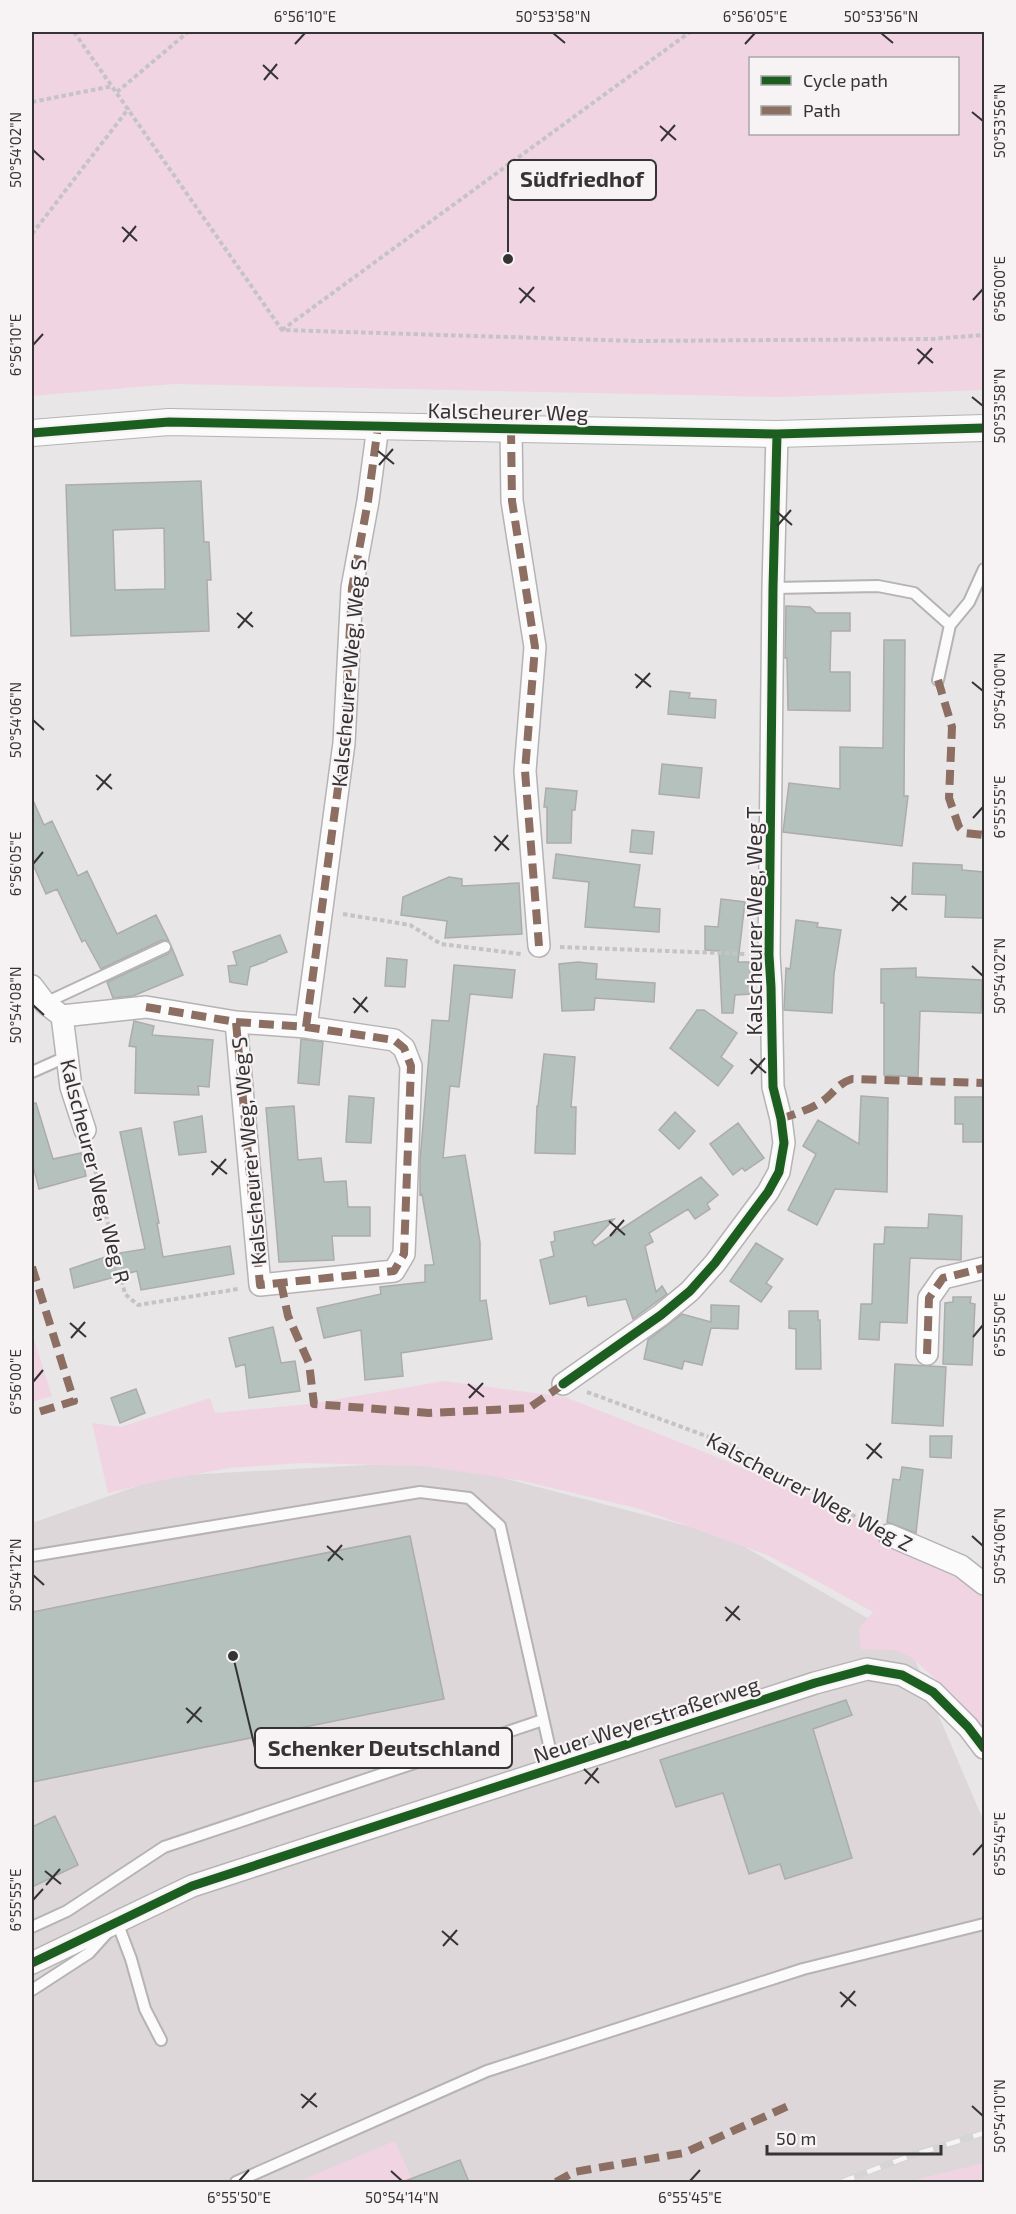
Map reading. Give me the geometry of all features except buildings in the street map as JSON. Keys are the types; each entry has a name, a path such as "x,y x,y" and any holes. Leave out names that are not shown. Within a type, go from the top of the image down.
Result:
{"street":[{"name":"Kalscheurer Weg","path":"32,433 169,422 777,434 984,428"},
{"name":"Kalscheurer Weg, Weg S","path":"306,1028 344,743 352,588 368,501 378,426"},
{"path":"511,429 512,501 535,647 525,771 539,946"},
{"name":"Kalscheurer Weg, Weg T","path":"563,1384 661,1316 690,1291 768,1192 779,1172 784,1143 773,1087 769,955 777,434"},
{"path":"32,986 54,1010"},
{"name":"Kalscheurer Weg, Weg S","path":"54,1010 146,1007 236,1022 306,1028 394,1040 404,1048 411,1066 404,1254 394,1271 260,1285 236,1022"},
{"name":"Kalscheurer Weg, Weg R","path":"54,1010 68,1059 71,1087 85,1130"},
{"path":"927,1354 929,1298 943,1278 984,1268"},
{"name":"Kalscheurer Weg, Weg Z","path":"889,1535 961,1566 984,1584"},
{"name":"Neuer Weyerstraßerweg","path":"32,1963 192,1886 815,1683 867,1669 902,1675 933,1692 968,1727 984,1748"}],"lane":[{"path":"938,680 951,625 969,602 984,571"},
{"path":"773,588 878,586 914,593 951,625"},
{"path":"54,1010 165,947"},
{"path":"32,1072 59,1060 68,1059"},
{"path":"32,1556 420,1492 469,1498 500,1526 554,1767"},
{"path":"32,1927 67,1911 164,1847 543,1720"},
{"path":"32,1990 89,1953 117,1922 131,1959 145,2009 161,2040"},
{"path":"236,2182 487,2072 803,1969 984,1924"}],"path":[{"path":"74,32 282,330"},
{"path":"117,92 188,32"},
{"path":"282,330 690,32"},
{"path":"32,102 113,86"},
{"path":"32,234 129,108"},
{"path":"282,330 636,341 931,339 984,335"}],"shaded area":[{"path":"32,32 984,32 984,390 778,397 174,384 32,396"},
{"path":"32,1333 52,1396 32,1402"},
{"path":"444,1381 565,1397 818,1500 965,1574 984,1594 984,1731 956,1697 912,1658 895,1650 861,1649 859,1629 873,1612 765,1554 640,1509 523,1481 423,1466 303,1463 229,1468 108,1493 92,1423 121,1427 210,1398 215,1413 309,1404"},
{"path":"438,1461 726,1536 907,1641 984,1822 984,2182 32,2182 32,1523 166,1476"},
{"path":"395,2141 413,2182 297,2182"},
{"path":"984,2163 984,2182 907,2182"}],"railway":[{"path":"841,2182 910,2156 984,2133"}],"marked path":[{"path":"306,1027 344,743 352,588 368,501 378,426"},
{"path":"511,429 512,501 535,647 525,771 539,946"},
{"path":"938,680 952,727 949,798 959,827 965,833 984,835"},
{"path":"146,1007 236,1022"},
{"path":"236,1022 306,1027 394,1040 404,1048 411,1066 404,1254 394,1271 260,1285 236,1022"},
{"path":"781,1119 816,1105 842,1084 852,1079 984,1083"},
{"path":"32,1267 74,1401 32,1414"},
{"path":"927,1354 929,1298 943,1278 984,1268"},
{"path":"281,1283 288,1316 309,1363 314,1404 429,1413 529,1408 568,1381"},
{"path":"556,2182 574,2172 684,2153 788,2106"}],"cycle path":[{"path":"32,433 169,422 777,434 984,428"},
{"path":"563,1384 661,1315 690,1291 715,1263 768,1192 779,1172 784,1143 773,1087 769,955 777,434"},
{"path":"32,1963 192,1886 815,1683 867,1669 902,1675 933,1692 968,1727 984,1748"}],"place":[{"name":"Südfriedhof","path":"508,259"},
{"name":"Schenker Deutschland","path":"233,1656"}]}
